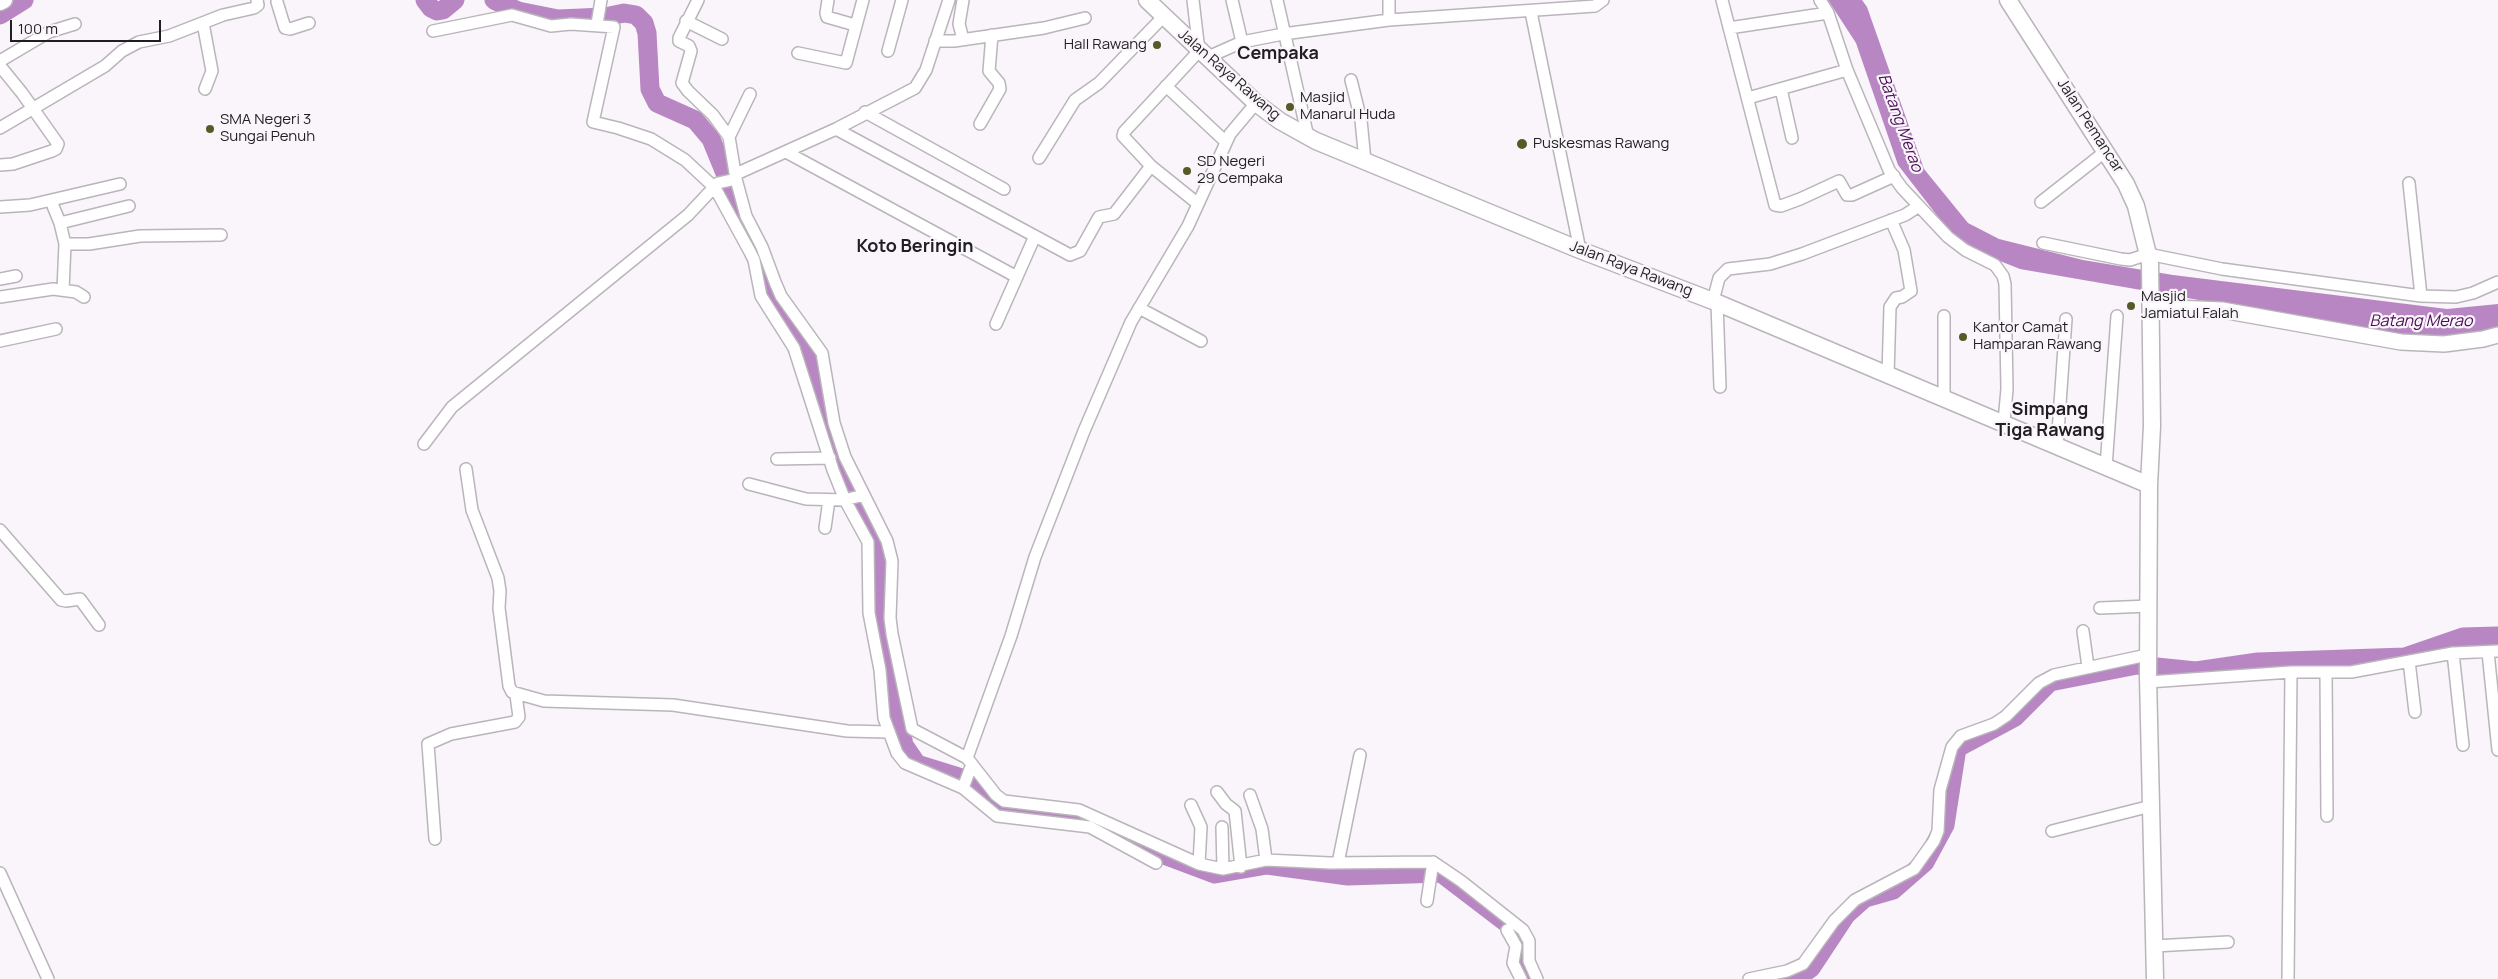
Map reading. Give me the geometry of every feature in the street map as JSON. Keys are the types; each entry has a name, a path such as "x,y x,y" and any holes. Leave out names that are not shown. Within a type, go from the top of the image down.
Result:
{"main road":[{"path":"0,2 4,0"},
{"name":"Jalan Raya Rawang","path":"1147,0 1203,55 1256,103 1280,121 1308,137 1580,250 1715,302 2004,422 2149,485"},
{"name":"Jalan Pemancar","path":"2008,0 2126,184 2136,206 2149,258 2152,426 2149,485 2148,669 2155,979"}],"street":[{"path":"597,19 601,0"},
{"path":"698,0 686,21 679,41 689,46 691,52 682,83 713,114 729,137 734,178 746,216 762,247 780,297 822,353 834,422 845,457 853,498 868,542 869,613 880,670 884,718 897,753 905,763 964,787 997,816 1090,827 1156,863"},
{"path":"828,0 827,17 855,25"},
{"path":"798,52 846,63 862,0"},
{"path":"888,51 902,0"},
{"path":"424,444 452,407 688,215 717,185 836,129 865,112 915,88 926,70 949,0"},
{"path":"963,0 959,24 963,39"},
{"path":"1193,0 1203,55"},
{"path":"1232,0 1242,42"},
{"path":"1278,0 1283,34 1308,137"},
{"path":"1389,0 1389,20"},
{"path":"1197,203 1152,166 1123,136 1166,86 1203,55 1242,42 1283,34 1389,20 1531,12 1595,6 1603,0"},
{"path":"1722,0 1773,201 1778,206 1820,192 1837,182 1841,182 1847,195 1852,196 1894,176"},
{"path":"1820,0 1828,13 1847,70 1894,176 1919,206 1955,243 1995,265 2003,276 2007,389 2004,422"},
{"path":"0,128 105,66 122,51 139,42 169,36 258,2 280,1 286,28 290,29 308,23"},
{"path":"1531,12 1580,250"},
{"path":"1729,28 1828,13"},
{"path":"433,31 512,15 551,26 597,19 614,27 592,122 618,128 657,142 685,160 717,185 754,260 761,296 796,354 830,458 853,498 887,541 892,561 890,618 909,723 916,732 969,763 996,795 1004,801 1080,810 1199,864 1223,869 1241,867 1266,860 1432,868 1461,881 1523,930 1529,941 1529,961 1537,979"},
{"path":"1039,158 1075,100 1099,83 1164,16"},
{"path":"935,41 1044,28 1085,18"},
{"path":"686,21 722,39"},
{"path":"203,23 212,71 205,90"},
{"path":"0,61 49,32 75,24"},
{"path":"980,124 1000,90 1000,83 989,72 992,35"},
{"path":"0,66 56,139 58,147 13,164 0,166"},
{"path":"1748,98 1847,70"},
{"path":"1351,80 1361,120 1365,161"},
{"path":"1166,86 1226,142"},
{"path":"1781,89 1792,138"},
{"path":"729,137 750,94"},
{"path":"964,787 969,763 1035,557 1084,431 1139,308 1188,226 1226,142 1234,128 1256,103"},
{"path":"865,112 1004,190"},
{"path":"836,129 1070,255 1076,254 1099,217 1114,214 1152,166"},
{"path":"2041,202 2106,151"},
{"path":"786,152 1017,277"},
{"path":"2409,183 2421,296"},
{"path":"0,207 30,205 51,201 120,184"},
{"path":"51,201 60,222 64,244 63,290"},
{"path":"60,222 129,206"},
{"path":"1720,387 1715,302 1719,278 1728,269 1770,264 1891,220 1919,206"},
{"path":"1888,375 1890,307 1896,298 1902,297 1910,291 1904,250 1891,220"},
{"path":"64,244 89,244 140,236 221,235"},
{"path":"996,324 1036,236"},
{"path":"2043,244 2121,260 2149,258 2421,296 2456,296 2473,293 2498,282"},
{"path":"0,279 16,276"},
{"path":"0,297 63,290 76,292 84,297"},
{"path":"767,305 780,297"},
{"path":"2151,303 2222,310 2401,342 2444,344 2483,340 2498,335"},
{"path":"1139,308 1201,341"},
{"path":"1944,316 1944,398"},
{"path":"2106,467 2117,316"},
{"path":"2057,446 2066,319"},
{"path":"0,341 56,329"},
{"path":"776,459 830,458"},
{"path":"466,469 472,510 498,578 500,591 498,608 509,686 510,691 516,695 544,701 576,704 673,705 847,731 888,732"},
{"path":"749,484 806,499 853,498"},
{"path":"826,528 829,500"},
{"path":"0,530 60,600 66,601 80,598 99,625"},
{"path":"2100,608 2149,606"},
{"path":"2083,632 2088,667"},
{"path":"1749,979 1803,964 1839,916 1855,900 1914,869 1934,842 1938,831 1940,790 1956,740 1966,732 1994,724 2006,716 2039,683 2054,675 2088,667 2351,672 2453,653 2493,652 2498,750"},
{"path":"2453,653 2463,745"},
{"path":"2410,661 2415,712"},
{"path":"2288,979 2291,672"},
{"path":"2326,672 2327,816"},
{"path":"434,839 428,744 451,734 515,722 519,717 516,695"},
{"path":"1338,863 1360,755"},
{"path":"1218,792 1226,804 1236,811 1241,867"},
{"path":"1250,796 1262,828 1266,860"},
{"path":"1190,805 1201,828 1199,864"},
{"path":"2052,831 2150,806"},
{"path":"1222,827 1223,869"},
{"path":"1427,901 1432,868"},
{"path":"0,873 48,979"},
{"path":"1507,930 1516,946 1513,963 1521,979"},
{"path":"2154,946 2228,942"}],"water":[{"name":"Batang Merao","path":"1828,0 1862,0 1867,7 1924,169 1968,223 1999,239 2083,260 2173,275 2447,309 2498,304 2498,328 2459,338 2418,338 2020,269 1975,251 1946,227 1898,165 1856,43"}],"waterway":[{"path":"0,15 24,0"},
{"path":"425,0 431,8 437,11 443,10 455,0"},
{"path":"494,0 518,11 558,19 605,17 624,13 636,15 644,23 647,33 650,89 657,103 695,120 711,139 752,239 769,298 816,367 827,431 883,562 879,620 904,745 917,764 975,782 1001,807 1096,821 1127,841 1215,874 1267,865 1348,876 1441,873 1517,931 1529,979"},
{"path":"1782,979 1800,976 1811,968 1846,915 1865,898 1893,890 1925,862 1945,825 1957,748 2015,717 2050,682 2137,665 2196,671 2258,662 2405,657 2463,637 2498,636"}],"place":[{"name":"Hall Rawang","path":"1157,45"},
{"name":"Masjid Manarul Huda","path":"1290,107"},
{"name":"SMA Negeri 3 Sungai Penuh","path":"210,129"},
{"name":"Puskesmas Rawang","path":"1522,144"},
{"name":"SD Negeri 29 Cempaka","path":"1187,171"},
{"name":"Masjid Jamiatul Falah","path":"2131,306"},
{"name":"Kantor Camat Hamparan Rawang","path":"1963,337"}],"district":[{"name":"Cempaka","path":"1278,54"},
{"name":"Koto Beringin","path":"915,247"},
{"name":"Simpang Tiga Rawang","path":"2050,420"}]}
